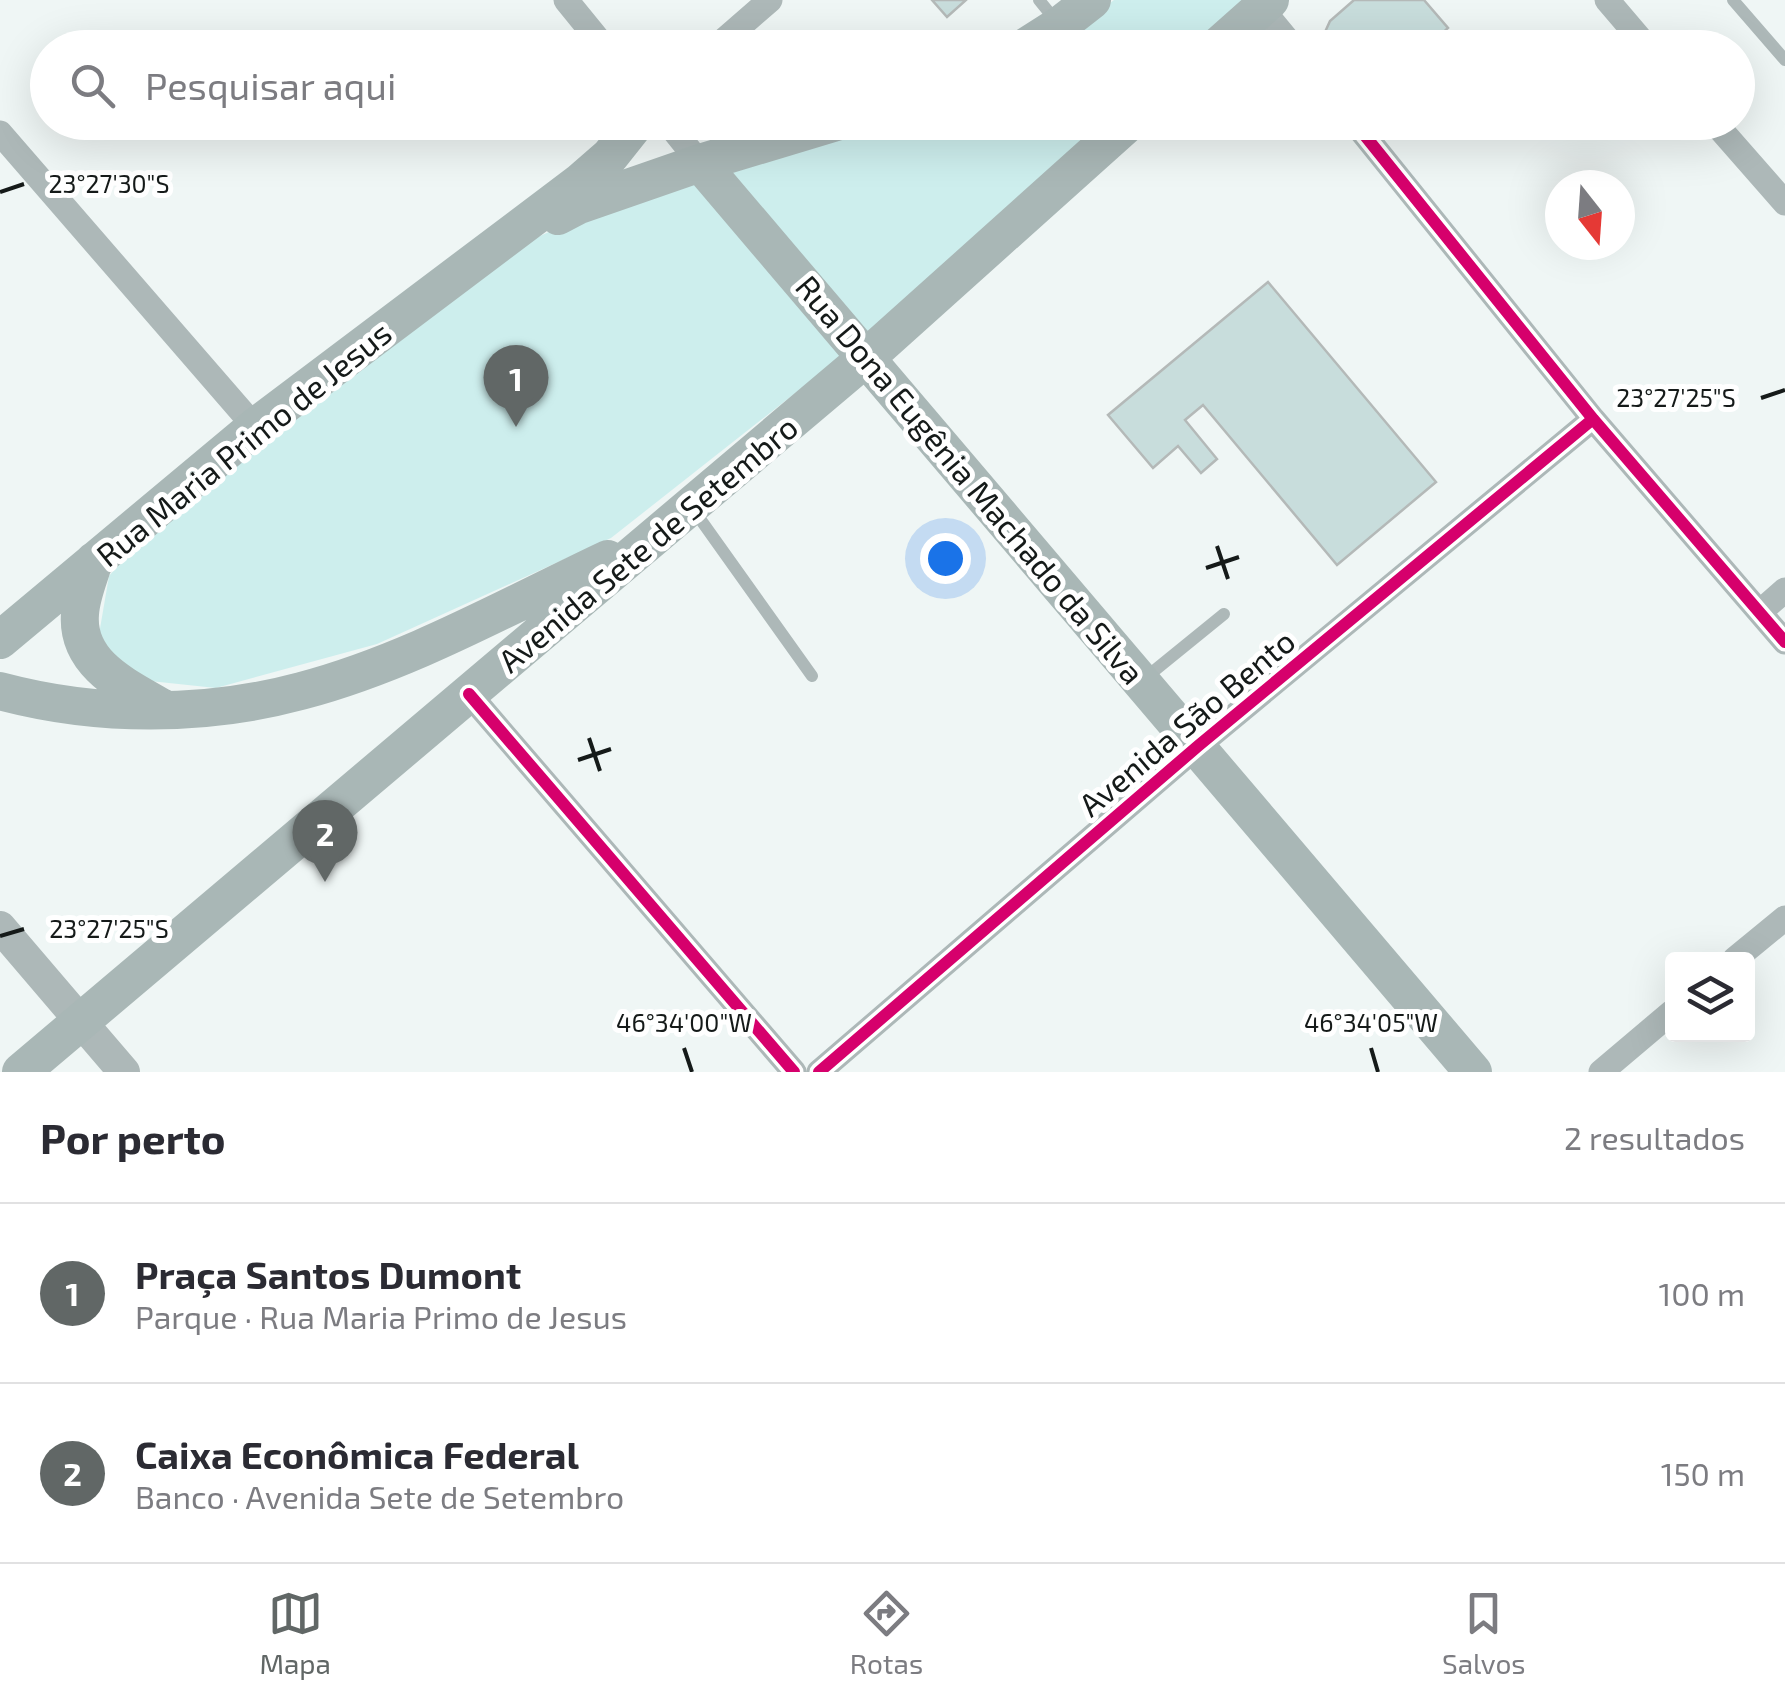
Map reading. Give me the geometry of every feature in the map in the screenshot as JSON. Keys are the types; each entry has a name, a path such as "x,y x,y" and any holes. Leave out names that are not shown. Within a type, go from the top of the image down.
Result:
{"main road":[{"path":"1049,13 1092,0"},
{"path":"1236,30 1266,4"},
{"path":"489,251 610,156 623,140"},
{"path":"489,251 580,205 776,140"},
{"name":"Avenida Sete de Setembro","path":"22,1072 867,357 1109,140"},
{"name":"Rua Dona Eugênia Machado da Silva","path":"700,163 1473,1072"},
{"name":"Rua Maria Primo de Jesus","path":"1,638 254,426 489,251"},
{"path":"0,691 37,701 170,713 300,692 406,655 656,536"},
{"path":"94,561 80,611 80,633 106,675 170,713"}],"street":[{"path":"566,0 590,30"},
{"path":"735,30 770,0"},
{"path":"1607,0 1633,30"},
{"path":"1266,4 1283,30"},
{"path":"0,133 254,426"},
{"path":"681,140 700,163"},
{"path":"1368,140 1593,419 1785,642"},
{"path":"1730,140 1785,203"},
{"name":"Avenida São Bento","path":"819,1072 1198,746 1593,419"},
{"path":"1760,612 1785,590"},
{"path":"469,694 794,1072"},
{"path":"1745,952 1785,918"},
{"path":"0,927 124,1072"},
{"path":"1600,1072 1665,1018"}],"lane":[{"path":"1734,0 1785,60"},
{"path":"691,507 812,676"},
{"path":"1143,680 1224,614"}],"shaded area":[{"path":"1114,0 1263,0 1227,30 1075,30"},
{"path":"804,140 1097,140 808,383 611,538 377,644 216,688 150,681 97,646 109,576 150,529 478,265 553,230"}],"building":[{"path":"932,0 966,0 947,17"},
{"path":"1354,0 1424,0 1448,28 1326,30 1330,21"},
{"path":"1268,282 1436,482 1337,565 1203,405 1185,420 1217,459 1201,473 1178,446 1153,468 1108,415"}],"cycle path":[{"path":"1368,140 1593,419 1785,642"},
{"path":"819,1072 1198,746 1593,419"},
{"path":"469,694 794,1072"}],"place":[{"name":"Praça Santos Dumont","path":"516,427"},
{"name":"Caixa Econômica Federal","path":"325,882"}]}
